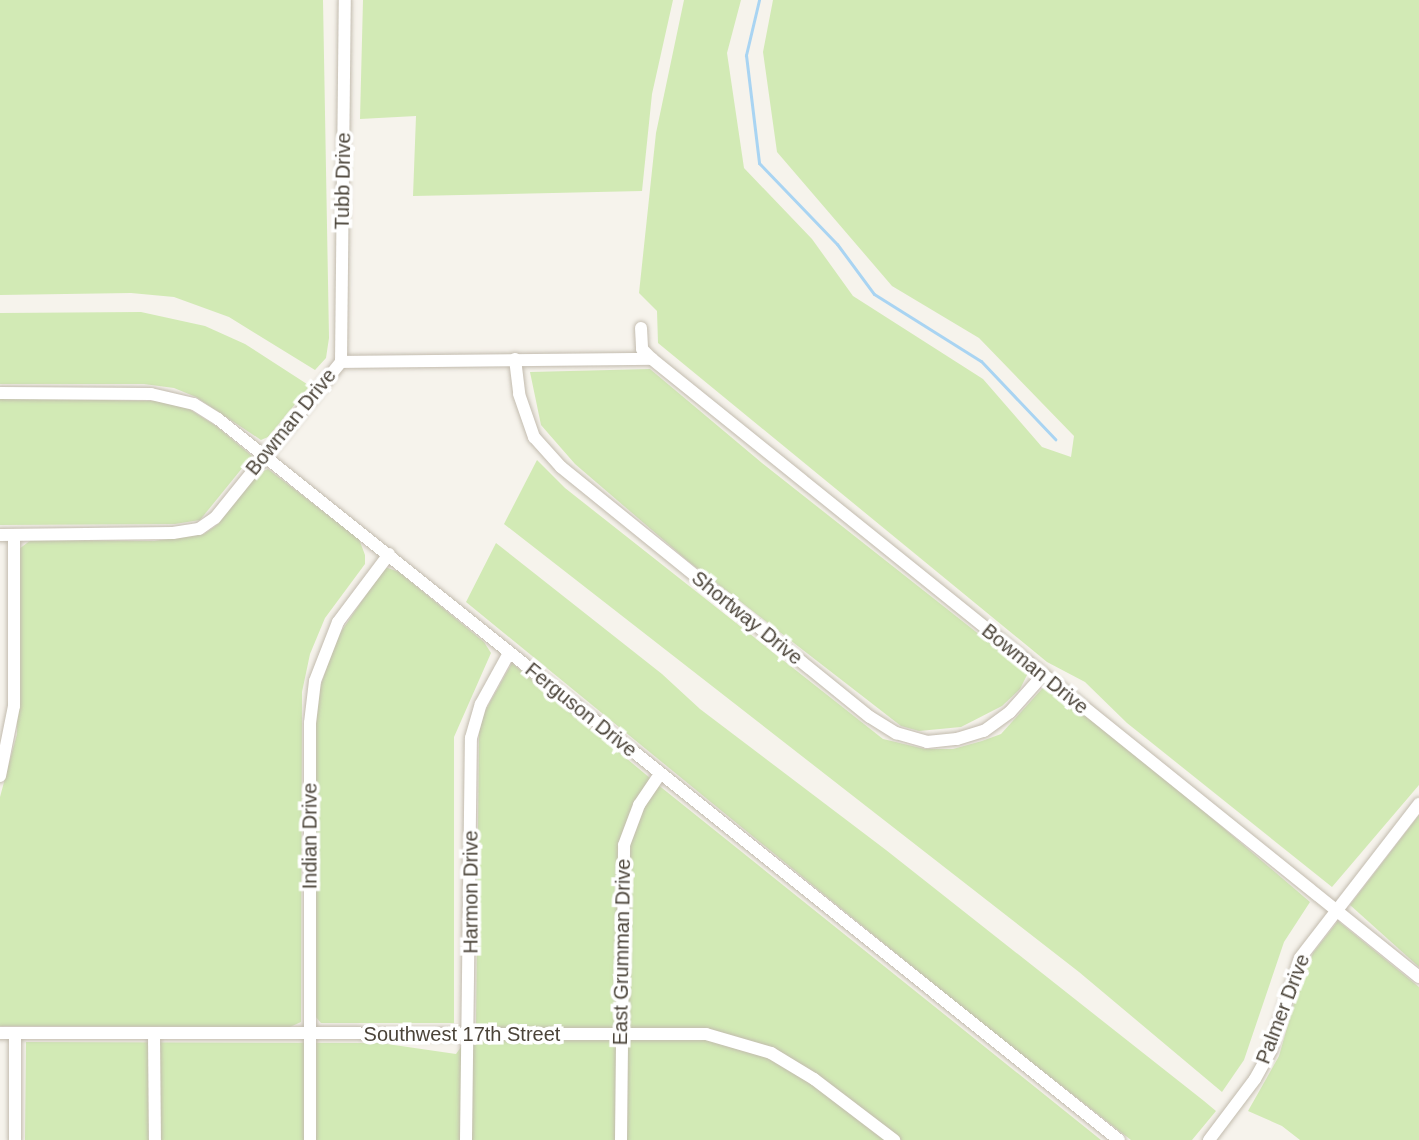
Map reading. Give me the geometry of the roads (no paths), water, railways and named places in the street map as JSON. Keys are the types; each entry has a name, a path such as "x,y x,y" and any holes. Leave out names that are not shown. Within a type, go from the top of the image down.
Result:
{"street":[{"name":"Tubb Drive","path":"341,362 345,0"},
{"path":"641,328 642,349 652,359"},
{"name":"Shortway Drive","path":"515,359 519,394 530,429 561,467 870,717 896,733 927,742 957,739 984,731 1010,712 1043,675"},
{"name":"Bowman Drive","path":"7,535 199,529 215,518 341,362 652,359 1419,977"},
{"name":"Ferguson Drive","path":"0,393 124,392 174,398 194,404 218,419 1119,1140"},
{"path":"0,776 14,706 7,535"},
{"name":"Indian Drive","path":"310,1140 310,723 315,681 338,622 389,554"},
{"name":"Harmon Drive","path":"466,1140 471,738 481,704 509,653"},
{"name":"East Grumman Drive","path":"621,1140 624,845 639,805 660,774"},
{"name":"Palmer Drive","path":"1209,1140 1271,1050 1300,958 1419,804"},
{"name":"Southwest 17th Street","path":"0,1033 706,1034 771,1053 814,1079 894,1140"},
{"path":"15,1033 15,1140"},
{"path":"154,1034 155,1140"}],"waterway":[{"path":"759,0 746,55 759,163 837,244 874,294 981,361 1055,439"}]}
